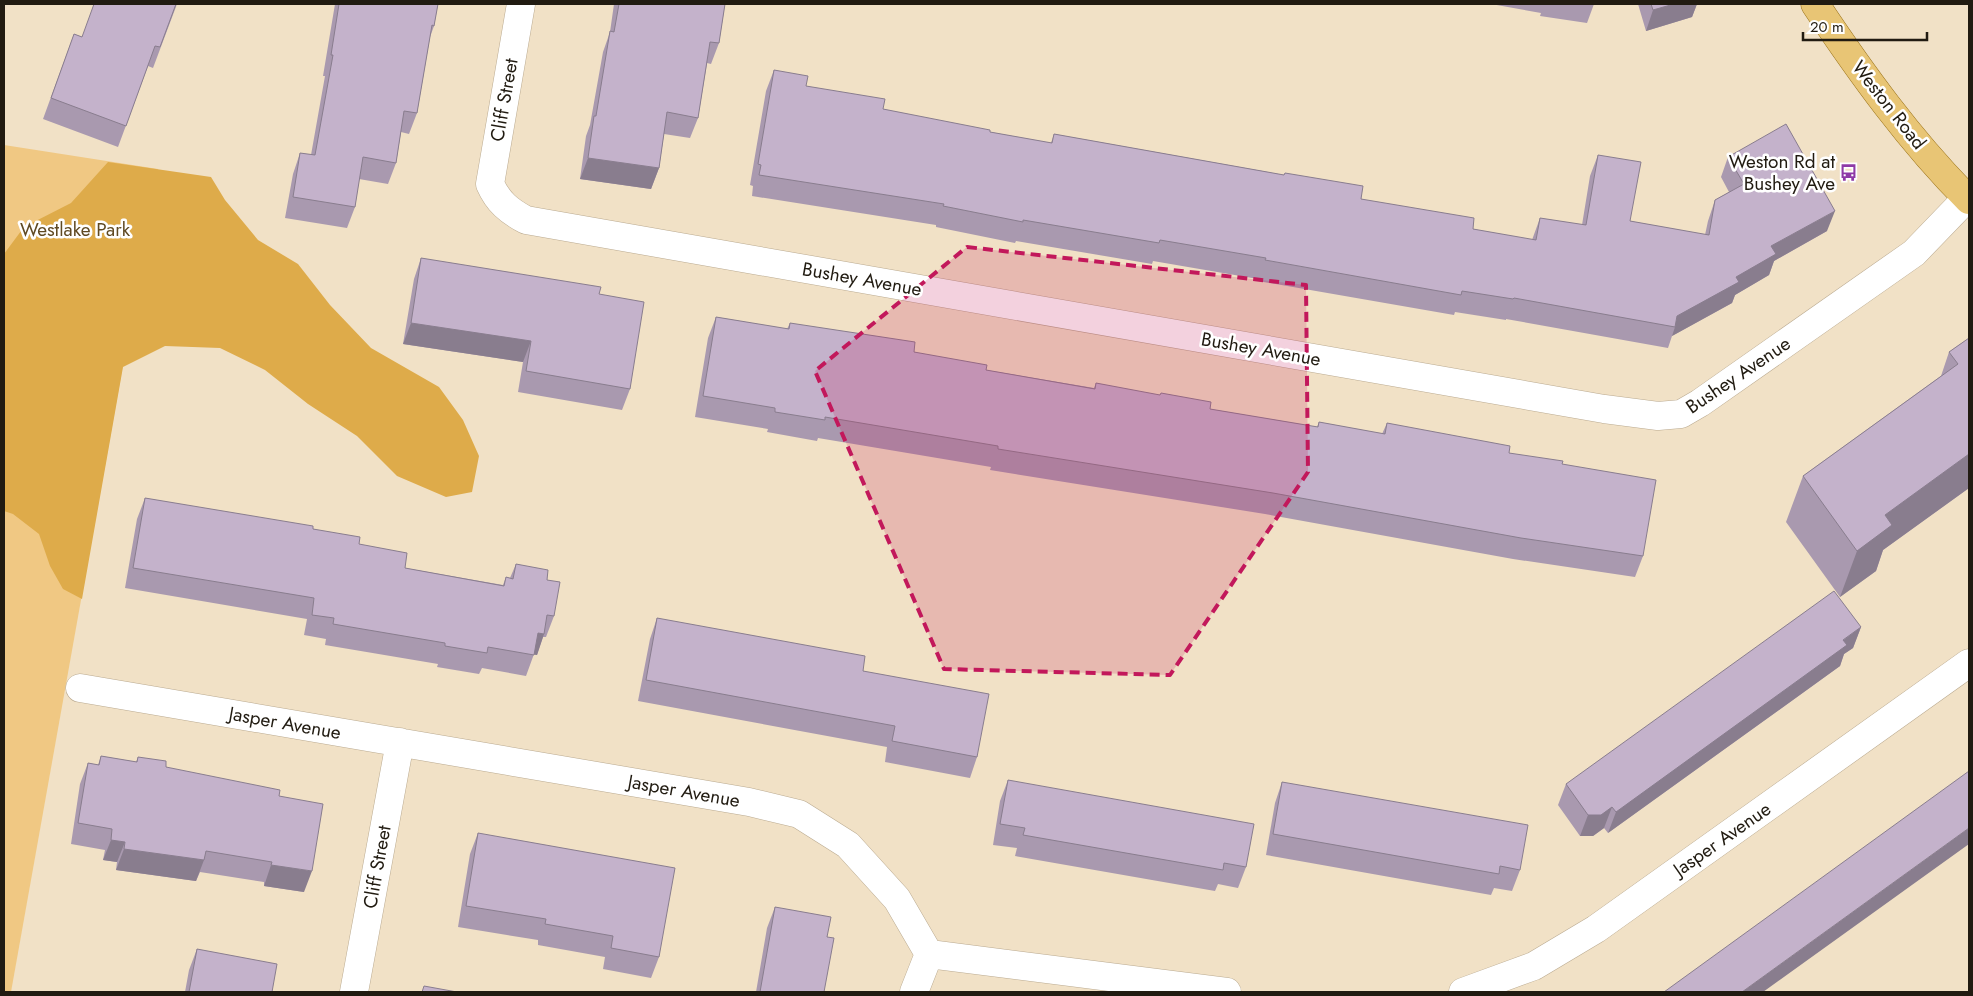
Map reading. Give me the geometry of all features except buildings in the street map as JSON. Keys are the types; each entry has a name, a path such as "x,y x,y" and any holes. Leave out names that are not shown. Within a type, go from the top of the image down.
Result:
{"main road":[{"name":"Weston Road","path":"1815,4 1849,55 1886,104 1968,199"}],"street":[{"name":"Cliff Street","path":"495,195 490,184 520,4"},
{"name":"Bushey Avenue","path":"495,195 508,210 526,220 1604,409 1658,416 1681,414 1700,403 1914,254 1968,199"},
{"name":"Jasper Avenue","path":"1463,992 1534,966 1596,929 1969,664"},
{"name":"Jasper Avenue","path":"80,688 749,802 799,814 848,845 897,899 929,954"},
{"name":"Cliff Street","path":"354,992 400,742"},
{"path":"914,992 929,954 1227,992"}],"highlighted area":[{"path":"967,247 1306,285 1308,472 1170,675 944,669 815,371"}],"green space":[{"name":"Westlake Park","path":"4,145 158,169 11,992 4,992"},
{"path":"108,162 211,177 225,200 258,240 298,264 330,305 371,348 439,387 463,420 479,456 472,492 446,497 397,476 357,436 308,404 265,370 220,348 165,346 123,367 82,599 63,589 50,566 39,534 13,514 4,511 4,254 24,227 71,203"}],"place":[{"name":"Weston Rd at Bushey Ave","path":"1849,172"}]}
